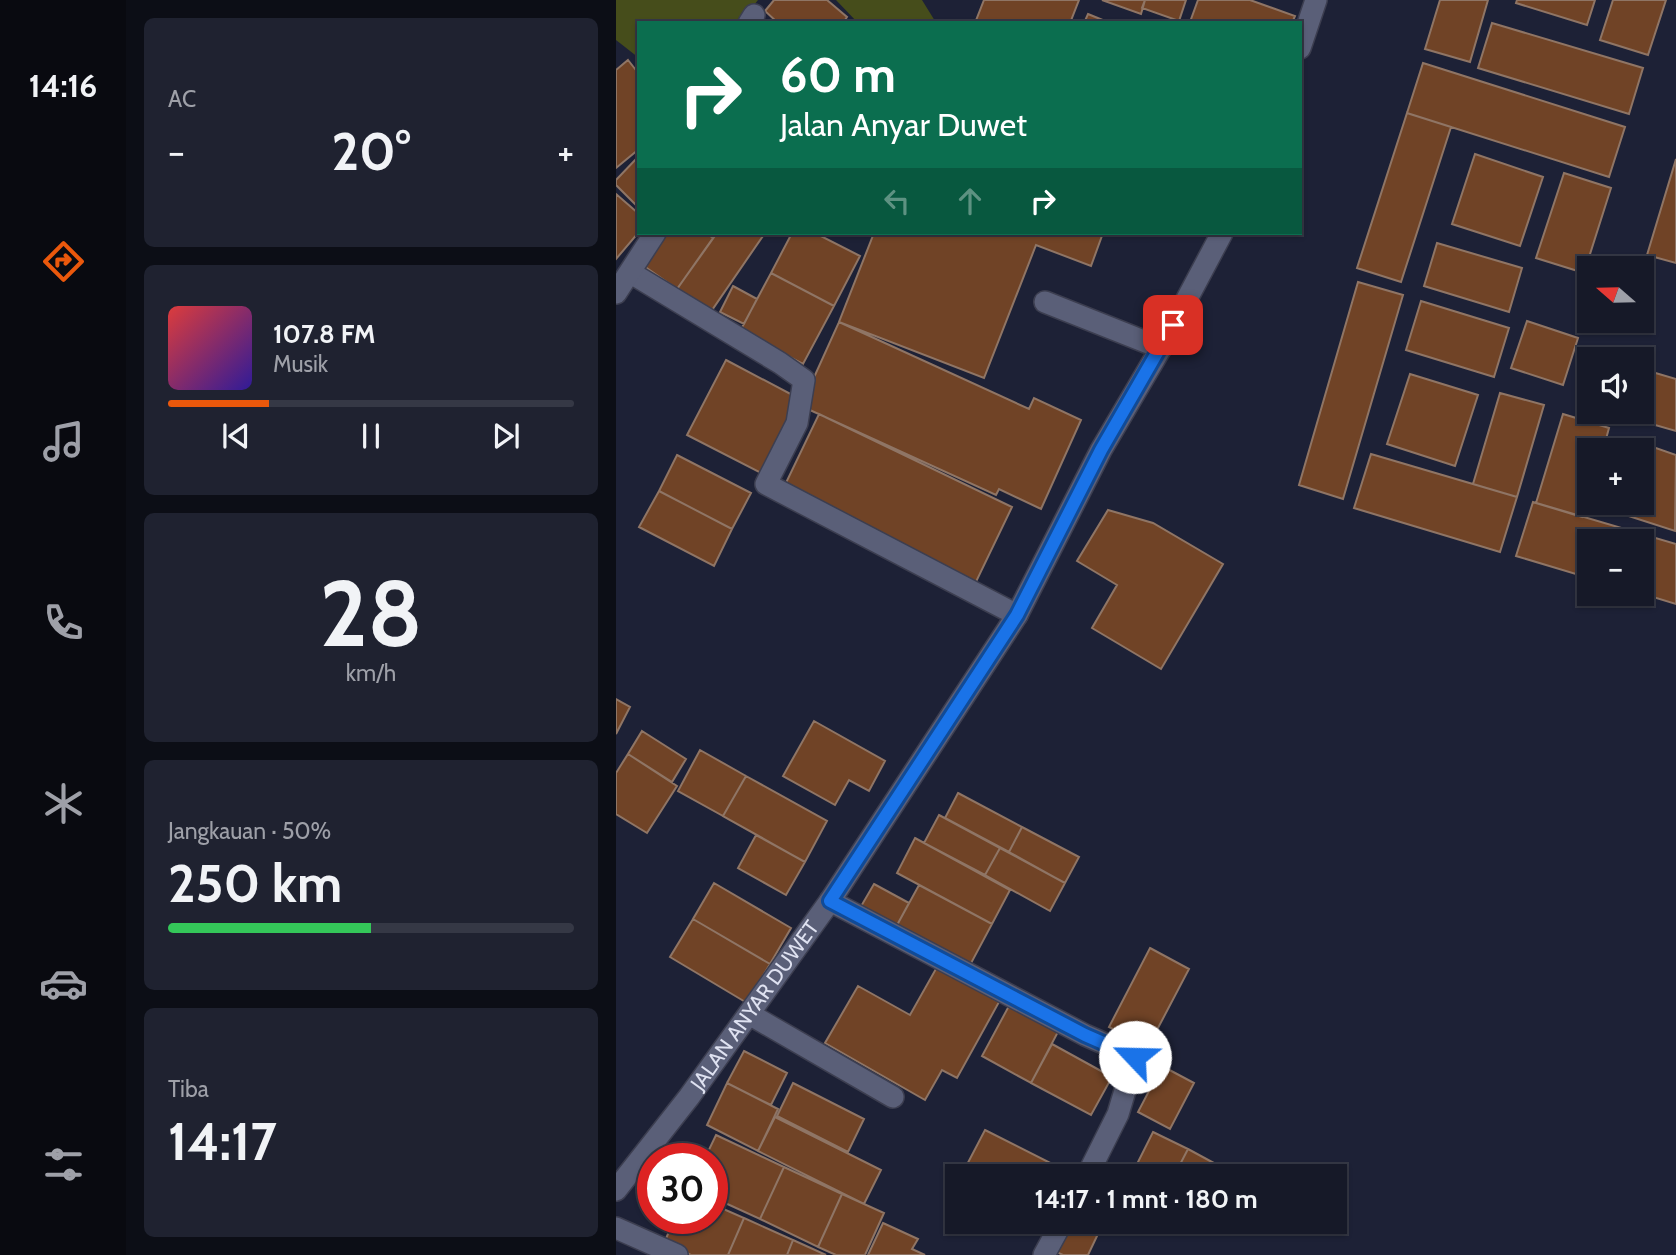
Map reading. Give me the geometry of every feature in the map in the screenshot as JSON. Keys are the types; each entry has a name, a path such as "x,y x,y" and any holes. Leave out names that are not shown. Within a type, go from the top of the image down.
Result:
{"street":[{"path":"1302,42 1316,0"},
{"path":"616,293 654,235"},
{"name":"JALAN ANYAR DUWET","path":"616,1190 689,1097 830,901 1017,615 1101,450 1161,348 1221,235"},
{"path":"631,273 804,380 797,423 766,484 1017,615"},
{"path":"1045,302 1161,348"},
{"path":"830,901 1085,1035 1135,1057 1118,1114 1093,1164"},
{"path":"749,1014 893,1097"},
{"path":"616,1228 677,1255"},
{"path":"1044,1255 1055,1234"}],"green space":[{"path":"616,0 758,0 742,21 637,21 637,56 616,40"},
{"path":"836,0 922,0 935,21 856,21"}],"building":[{"path":"774,0 827,0 847,17 844,21 776,21 765,11"},
{"path":"984,0 1079,0 1071,21 976,21"},
{"path":"1102,0 1145,0 1141,14"},
{"path":"1145,0 1186,0 1179,21 1142,8"},
{"path":"1198,0 1250,0 1295,16 1293,21 1190,21"},
{"path":"1440,0 1488,0 1470,62 1425,49"},
{"path":"1517,0 1595,0 1587,25 1516,3"},
{"path":"1613,0 1666,0 1648,55 1600,40"},
{"path":"1088,14 1105,21 1085,21"},
{"path":"1492,23 1643,68 1629,114 1478,68"},
{"path":"628,60 637,71 637,151 616,168 616,70"},
{"path":"1423,63 1625,127 1609,177 1407,113"},
{"path":"1407,113 1451,127 1401,282 1357,268"},
{"path":"1475,154 1543,177 1520,246 1452,224"},
{"path":"637,158 637,206 616,185 616,180"},
{"path":"1676,159 1676,263 1647,255"},
{"path":"1564,173 1611,188 1589,256 1577,256 1577,271 1536,258"},
{"path":"616,194 637,212 637,234 616,259"},
{"path":"663,235 709,235 713,238 677,289 641,264"},
{"path":"716,235 764,235 710,313 677,289"},
{"path":"791,235 819,235 860,256 834,306 771,273"},
{"path":"873,235 1102,235 1091,266 1036,245 984,378 839,322"},
{"path":"1437,243 1522,268 1509,312 1424,286"},
{"path":"771,273 834,306 803,364 740,331"},
{"path":"1358,282 1403,295 1343,499 1299,485"},
{"path":"733,286 757,299 744,324 720,312"},
{"path":"1421,301 1509,328 1494,377 1406,350"},
{"path":"1527,321 1578,338 1563,385 1511,368"},
{"path":"839,322 1029,409 1034,398 1081,420 1041,509 999,489 996,495 801,406"},
{"path":"726,360 800,399 761,473 687,435"},
{"path":"1654,373 1676,379 1676,431 1652,424 1654,424"},
{"path":"1410,374 1478,395 1455,466 1387,444"},
{"path":"1500,393 1544,405 1517,497 1473,484"},
{"path":"819,414 1012,507 974,586 783,489"},
{"path":"1563,414 1577,418 1577,424 1596,424 1609,428 1606,438 1577,438 1577,515 1582,517 1536,503"},
{"path":"1654,447 1676,455 1675,531 1626,515 1654,515"},
{"path":"1371,454 1517,497 1500,552 1354,508"},
{"path":"677,455 751,493 732,529 659,491"},
{"path":"659,491 732,529 714,566 639,527"},
{"path":"1533,502 1625,529 1577,529 1577,574 1516,556"},
{"path":"1108,510 1153,523 1223,564 1161,669 1092,628 1117,585 1077,561"},
{"path":"1654,538 1676,544 1676,604 1654,597"},
{"path":"616,699 630,707 616,734"},
{"path":"814,721 885,761 869,791 849,780 835,805 783,776"},
{"path":"642,731 686,759 672,782 628,754"},
{"path":"700,750 746,776 723,816 678,791"},
{"path":"628,754 677,786 647,833 616,814 616,773"},
{"path":"746,776 827,821 805,862 723,816"},
{"path":"958,793 1022,827 1009,852 945,818"},
{"path":"939,815 1000,848 985,875 924,843"},
{"path":"1022,827 1079,857 1065,883 1009,852"},
{"path":"756,835 805,862 786,895 738,868"},
{"path":"915,838 1010,890 992,924 897,873"},
{"path":"1000,848 1065,883 1050,911 985,875"},
{"path":"714,883 791,928 770,964 693,919"},
{"path":"874,884 909,903 896,927 860,908"},
{"path":"919,885 992,924 969,967 896,927"},
{"path":"693,919 770,964 747,1003 670,957"},
{"path":"1150,948 1189,969 1148,1047 1109,1027"},
{"path":"937,967 999,1002 957,1078 942,1070 925,1100 825,1043 858,986 910,1015"},
{"path":"1010,1004 1059,1030 1031,1083 982,1056"},
{"path":"1052,1044 1112,1077 1091,1115 1031,1083"},
{"path":"744,1051 787,1073 771,1105 727,1083"},
{"path":"1162,1066 1194,1083 1170,1129 1138,1112"},
{"path":"727,1083 778,1109 758,1151 707,1125"},
{"path":"793,1083 864,1119 848,1152 777,1116"},
{"path":"775,1117 881,1170 864,1204 758,1151"},
{"path":"985,1130 1052,1164 967,1164"},
{"path":"1153,1132 1188,1149 1180,1164 1137,1164"},
{"path":"716,1135 784,1167 760,1219 728,1204 728,1143 712,1143"},
{"path":"1188,1149 1212,1162 1211,1164 1180,1164"},
{"path":"784,1167 842,1194 818,1247 760,1219"},
{"path":"842,1194 884,1213 865,1255 836,1255 818,1247"},
{"path":"728,1211 744,1218 728,1255 691,1255 664,1243 668,1234 728,1234"},
{"path":"744,1218 793,1240 787,1255 728,1255"},
{"path":"883,1223 918,1239 912,1249 925,1255 868,1255"},
{"path":"1062,1234 1098,1234 1088,1255 1063,1255 1054,1251"},
{"path":"793,1240 826,1255 787,1255"}],"route":[{"path":"1135,1057 1085,1035 830,901 1017,615 1101,450 1173,325"}]}
